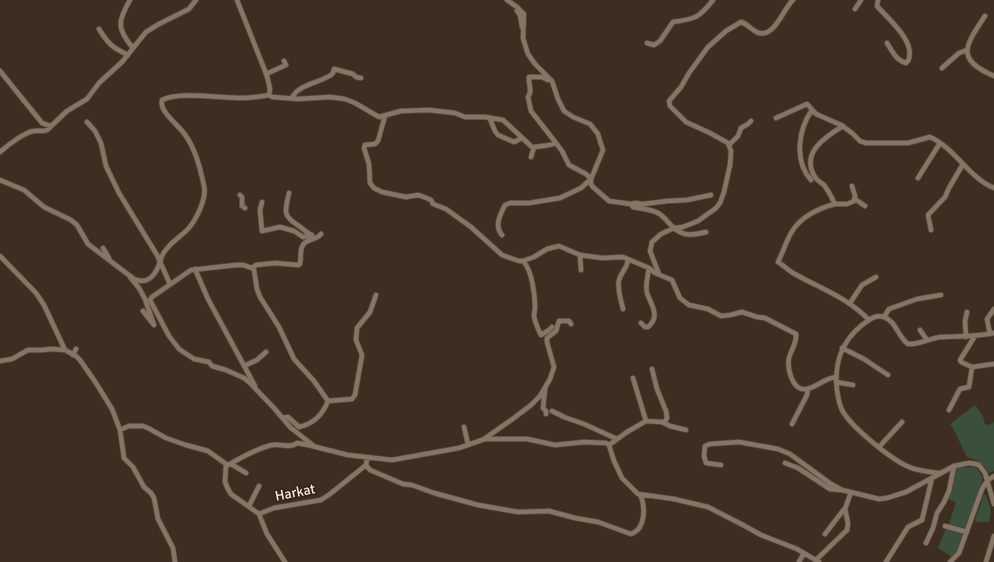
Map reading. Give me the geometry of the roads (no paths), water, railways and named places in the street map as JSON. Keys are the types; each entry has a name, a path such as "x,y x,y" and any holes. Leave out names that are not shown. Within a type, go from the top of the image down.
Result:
{"street":[{"path":"130,0 121,16 120,27 125,39 133,48"},
{"path":"0,152 29,133 34,131 45,131 67,110 87,99 99,83 122,62 146,32 183,12 196,0"},
{"path":"237,0 258,50 270,89 269,95"},
{"path":"502,235 498,231 497,227 505,205 510,202 524,204 560,198 581,188 591,179 603,150 598,134 590,124 573,117 564,111 558,99 554,84 528,54 523,43 524,14 507,0"},
{"path":"647,43 654,45 660,41 673,22 692,19 704,12 713,0"},
{"path":"659,274 651,256 650,248 652,242 657,236 674,228 683,227 698,221 713,211 720,203 730,165 731,151 729,144 710,132 686,122 670,106 669,101 681,88 689,73 708,47 723,34 741,22 745,23 757,33 762,34 769,32 777,25 786,8 793,0"},
{"path":"855,9 861,0"},
{"path":"878,0 877,6 886,14 905,40 910,52 908,61 906,63 901,61 891,52 886,43"},
{"path":"942,68 959,53 966,50 985,16"},
{"path":"99,29 107,42 128,55"},
{"path":"966,50 970,61 974,66 994,76"},
{"path":"266,74 286,65 284,62"},
{"path":"292,98 299,90 331,75 334,69 362,78"},
{"path":"0,71 42,123 51,126"},
{"path":"554,84 542,76 530,77 530,94 528,98 531,111 562,151 569,165 586,174 591,179 591,184 593,187 606,199 631,204 635,202 642,204 687,200 711,195"},
{"path":"0,180 24,190 44,207 71,220 77,225 88,244 139,281 147,281 152,276 160,262 161,257 168,248 188,229 193,222 204,198 205,192 191,143 184,132 163,110 162,101 167,99 194,96 239,98 269,95 272,97 303,99 321,97 345,99 378,117 401,111 429,110 455,113 465,117 484,117 506,121 530,146 553,145 556,143"},
{"path":"776,118 808,104 818,115 843,126 860,141 866,143 908,143 928,137 932,138 950,151 982,182 994,188"},
{"path":"811,180 800,161 800,150 802,131 812,110"},
{"path":"385,116 378,141 375,144 365,145 364,148 369,164 372,186 377,190 406,197 424,197 431,200 433,204 446,209 471,227 502,255 519,261 534,257 555,246 566,248 580,255 602,258 623,257 672,280 680,298 689,304 708,309 721,316 742,312 765,318 796,334 796,340 789,358 791,374 796,386 803,389 808,389 830,378 853,385"},
{"path":"490,119 498,135 514,142 522,138"},
{"path":"729,144 738,136 741,128 751,121"},
{"path":"87,122 95,131 101,143 106,166 119,193 160,262 170,284"},
{"path":"836,204 825,187 815,177 810,160 816,146 843,126"},
{"path":"918,178 940,144"},
{"path":"531,157 534,147"},
{"path":"931,230 928,215 945,197 958,170 963,164"},
{"path":"852,186 855,200 865,206"},
{"path":"289,193 286,208 287,216 290,220 312,235"},
{"path":"240,194 242,197 242,206 245,208"},
{"path":"855,200 850,203 836,204 820,209 798,224 791,234 778,262 794,274 836,294 859,310 869,320"},
{"path":"252,268 256,265 281,262 296,266 300,264 302,246 305,242 320,236 312,235 303,237 280,227 262,231 260,222 262,202"},
{"path":"631,204 633,207 658,213 674,228 684,234 690,236 706,232"},
{"path":"103,248 113,262"},
{"path":"580,255 581,270"},
{"path":"0,256 34,290 40,299 64,350"},
{"path":"623,309 620,302 619,282 620,277 628,266 628,260"},
{"path":"523,261 528,268 534,296 535,318 539,332 541,335 552,327"},
{"path":"316,447 291,428 258,391 244,378 212,366 209,362 194,359 176,346 164,328 150,300 184,274 195,269 236,265 243,265 252,268 254,270 260,297 279,327 294,359 314,381 328,401"},
{"path":"641,324 648,327 653,323 654,316 654,306 647,294 649,268"},
{"path":"195,269 208,299 258,391"},
{"path":"128,274 144,299 154,325 143,311"},
{"path":"850,303 862,285 876,277"},
{"path":"884,318 890,309 917,299 941,294"},
{"path":"328,401 352,399 355,395 362,355 356,340 357,328 370,312 376,295"},
{"path":"939,474 916,470 896,461 856,427 842,411 839,402 836,379 838,362 842,348 852,334 869,320 877,316 892,323 906,343 910,344 941,337 966,337 992,334 987,319 994,309"},
{"path":"966,337 965,321 967,312"},
{"path":"482,440 538,399 552,374 554,367 547,338 556,331 559,321 569,321 571,324"},
{"path":"920,330 927,340"},
{"path":"975,336 960,360 961,362 972,367 994,364"},
{"path":"0,361 12,359 28,350 42,350 51,348 64,350 80,360 112,409 120,430 124,458 133,467 144,487 154,498 158,519 173,548 176,562"},
{"path":"842,348 864,359 888,375"},
{"path":"73,355 76,349"},
{"path":"244,366 257,360 266,352"},
{"path":"949,410 960,389 969,386 972,367"},
{"path":"652,369 657,389 666,411 664,423"},
{"path":"633,378 646,421"},
{"path":"544,388 546,390 543,408 546,414"},
{"path":"792,424 807,395 808,389"},
{"path":"283,418 288,417 299,427 305,425 319,416 328,401"},
{"path":"552,411 617,440"},
{"path":"609,445 646,421 664,423 686,430"},
{"path":"879,447 902,422"},
{"path":"120,430 129,426 142,426 166,438 208,451 228,465 272,445 294,446 297,443 348,455 397,460 441,450 459,448 482,440 527,439 555,445 584,442 604,443 609,445"},
{"path":"464,427 468,444"},
{"path":"721,465 706,463 704,456 705,446 739,442 778,449 790,454 831,484 842,490"},
{"path":"609,445 614,461 622,478 641,496 674,500 708,507 761,536 804,553 817,561 847,530 848,523 845,512 851,492"},
{"path":"367,458 366,466 370,470 403,484 412,485 434,493 478,505 518,512 549,511 598,522 631,534 636,531 641,523 644,507 641,496"},
{"path":"784,463 798,468 830,489 842,490 875,498 887,498 906,492 954,466 969,463 979,465 985,473 994,504"},
{"path":"226,464 225,482 231,494 259,514 267,534 285,562"},
{"path":"231,464 246,473"},
{"name":"Harkat","path":"259,514 274,508 321,500 366,466"},
{"path":"926,543 931,533 937,513 949,491 954,466"},
{"path":"950,562 958,553 967,532 980,493 987,481 994,476"},
{"path":"886,562 908,527 922,520 932,478"},
{"path":"249,506 260,486"},
{"path":"826,534 846,507"},
{"path":"262,522 267,511"},
{"path":"944,526 967,532"},
{"path":"986,562 994,536"},
{"path":"799,562 804,553"}]}
